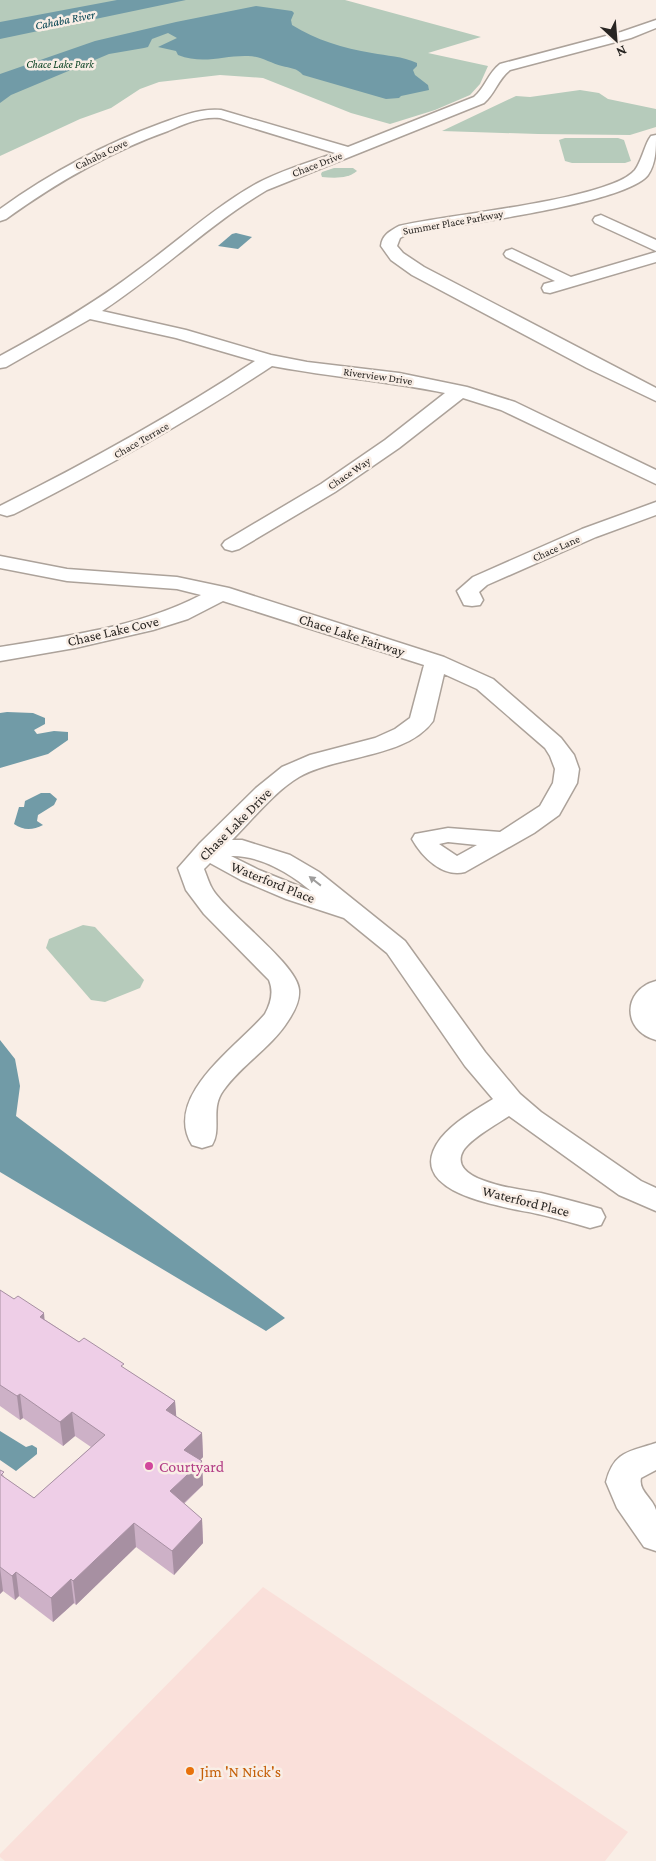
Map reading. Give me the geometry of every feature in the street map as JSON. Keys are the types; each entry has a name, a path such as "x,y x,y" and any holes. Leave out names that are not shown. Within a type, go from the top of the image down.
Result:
{"street":[{"name":"Chace Drive","path":"0,363 87,313 143,275 235,202 262,187 479,100 490,90 496,73 505,67 626,35 656,24"},
{"name":"Cahaba Cove","path":"0,216 50,181 101,153 153,131 211,110 349,152"},
{"name":"Summer Place Parkway","path":"656,139 641,173 625,184 594,194 528,208 405,229 390,237 388,246 396,256 418,271 593,364 656,395"},
{"path":"601,220 656,254"},
{"path":"512,254 569,282"},
{"path":"550,288 656,254"},
{"name":"Riverview Drive","path":"87,313 180,334 269,360 308,367 390,376 460,391 508,406 656,478"},
{"name":"Chace Terrace","path":"7,510 94,466 201,405 269,360"},
{"name":"Chace Way","path":"232,545 328,488 392,444 460,391"},
{"name":"Chace Lane","path":"472,600 468,591 480,581 598,530 656,508"},
{"name":"Chace Lake Fairway","path":"1,563 67,574 177,583 222,593 436,662 485,684 553,743 562,755 567,769 565,783 550,810 504,840"},
{"name":"Chase Lake Cove","path":"0,654 76,641 145,625 180,614 222,593"},
{"name":"Chase Lake Drive","path":"202,1138 200,1116 204,1100 215,1079 273,1021 283,1008 286,990 281,976 213,908 199,890 191,868 265,793 290,772 318,760 384,743 403,734 421,721 436,662"},
{"name":"Waterford Place","path":"209,848 242,848 281,860 310,877 396,947 475,1059 510,1101 531,1119 630,1188 656,1200"},
{"path":"656,990 645,999 642,1014 648,1025 656,1030"},
{"name":"Waterford Place","path":"510,1101 463,1134 448,1149 446,1160 448,1171 461,1183 494,1196 531,1202 590,1217"},
{"path":"656,1456 638,1462 626,1470 623,1482 629,1498 656,1536"}],"shaded area":[{"path":"263,1587 628,1832 605,1861 5,1861 0,1857 0,1854"}],"green space":[{"name":"Chace Lake Park","path":"0,0 345,0 481,37 428,53 488,66 480,84 470,95 435,110 390,124 351,113 263,78 220,75 159,82 140,89 111,108 80,119 0,156"},
{"path":"580,90 599,93 608,99 656,109 656,127 630,135 442,131 516,96 530,97"},
{"path":"565,138 618,138 624,140 631,161 625,163 572,163 565,161 559,140"},
{"path":"334,168 353,168 357,171 345,177 322,177 322,172"},
{"path":"83,925 95,927 144,980 140,988 105,1002 91,1000 46,948 49,939"}],"water":[{"name":"Cahaba River","path":"117,0 186,0 0,39 0,22"},
{"path":"256,6 292,11 294,13 291,20 292,25 330,43 417,63 413,70 415,75 428,85 429,90 399,98 386,99 303,75 296,70 257,57 187,58 178,55 176,51 158,47 177,38 168,33 152,39 148,47 109,54 11,95 0,103 0,74 95,41"},
{"path":"236,233 252,237 238,249 218,246 232,234"},
{"path":"0,713 33,713 45,718 45,724 34,730 37,734 54,731 68,732 68,740 48,754 0,768"},
{"path":"41,793 50,793 57,799 54,805 38,815 37,821 43,825 28,829 14,824 19,807 24,807 25,801"},
{"path":"0,1040 15,1059 20,1086 16,1116 285,1318 266,1331 0,1172"},
{"path":"0,1431 26,1447 32,1445 37,1448 37,1454 16,1471 0,1460"}],"building":[{"name":"Courtyard","path":"0,1290 14,1299 18,1296 44,1313 40,1317 79,1342 84,1338 124,1364 121,1366 175,1401 166,1410 202,1433 184,1450 202,1461 170,1491 202,1519 172,1551 134,1523 73,1581 71,1579 51,1598 16,1572 12,1576 0,1567 0,1470 4,1472 1,1475 34,1498 105,1435 72,1412 60,1422 20,1394 17,1396 0,1385"}],"place":[{"name":"Courtyard","path":"149,1466"},
{"name":"Jim 'N Nick's","path":"190,1771"}]}
